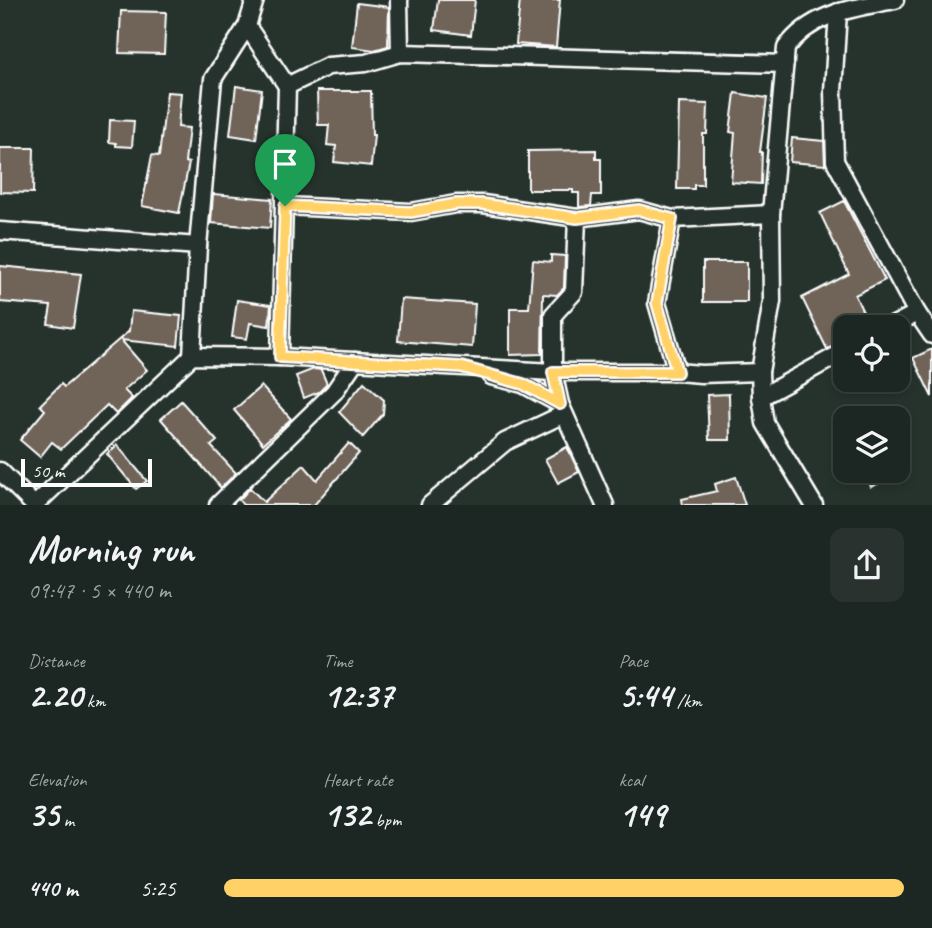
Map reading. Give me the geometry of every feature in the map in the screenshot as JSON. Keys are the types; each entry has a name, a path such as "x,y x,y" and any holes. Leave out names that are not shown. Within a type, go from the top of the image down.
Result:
{"street":[{"path":"0,471 34,505 192,356 198,246 213,79 247,26 255,0"},
{"path":"399,0 400,53"},
{"path":"814,505 765,423 761,397 760,372 772,301 771,214 786,48 798,31 833,8 895,0"},
{"path":"833,8 835,161 917,313 932,335"},
{"path":"247,26 287,86 280,357"},
{"path":"287,86 328,66 366,63 400,53 785,64"},
{"path":"285,206 411,212 456,204 482,204 577,218 639,210 672,219 771,214"},
{"path":"577,218 574,292 553,315 553,372 562,409 605,505"},
{"path":"672,219 657,303 677,372"},
{"path":"0,231 198,246"},
{"path":"910,317 917,313"},
{"path":"192,356 280,357 553,372 760,372"},
{"path":"761,397 833,358"},
{"path":"218,505 334,392 355,361"},
{"path":"461,367 523,384 562,409"},
{"path":"430,505 505,442 562,409"}],"building":[{"path":"438,0 475,0 471,35 434,30"},
{"path":"520,0 560,0 556,47 516,44"},
{"path":"357,3 389,7 388,46 374,50 352,47"},
{"path":"121,11 166,12 164,54 119,53"},
{"path":"236,86 262,90 256,139 230,135"},
{"path":"317,91 371,91 374,135 371,166 334,162 336,146 327,145 329,125 318,125"},
{"path":"167,92 181,93 178,127 189,128 185,162 189,163 179,213 142,206 152,155 159,156"},
{"path":"735,93 767,98 760,152 761,184 731,182 735,133 730,132"},
{"path":"679,103 708,104 707,134 703,134 703,185 694,185 694,189 677,189"},
{"path":"110,120 134,121 132,147 116,146 116,143 109,142"},
{"path":"792,138 824,141 825,165 790,162"},
{"path":"0,148 34,148 33,193 0,192"},
{"path":"596,150 596,159 601,159 601,195 592,195 591,206 579,207 579,193 573,193 573,190 528,190 528,151"},
{"path":"213,194 272,199 270,228 211,223"},
{"path":"844,201 885,280 855,295 864,315 833,315 833,346 827,349 802,298 849,274 820,213"},
{"path":"551,255 565,256 564,288 557,295 543,294 542,354 510,355 510,308 529,308 533,260 551,262"},
{"path":"703,262 747,262 747,302 703,302"},
{"path":"0,266 81,274 73,328 48,324 51,306 0,302"},
{"path":"401,299 475,304 472,347 398,341"},
{"path":"237,300 271,305 269,326 250,323 247,339 232,337"},
{"path":"131,311 181,316 178,346 121,340 147,370 124,390 132,398 116,414 107,405 61,449 52,442 40,457 20,440 45,410 40,405 61,384 64,387 129,331"},
{"path":"932,349 932,397 913,358"},
{"path":"314,369 321,370 327,384 319,392 304,398 296,376"},
{"path":"364,382 384,400 383,414 363,437 339,412"},
{"path":"261,386 291,419 263,444 234,410"},
{"path":"729,394 730,440 709,440 707,395"},
{"path":"181,401 217,441 211,446 236,473 221,488 161,419"},
{"path":"349,443 359,453 314,505 243,505 239,500 250,488 264,502 304,465 317,480"},
{"path":"117,445 147,481 136,489 107,454"},
{"path":"567,447 579,472 558,483 545,459"},
{"path":"736,477 745,505 683,505 682,499 717,491 715,484"}],"route":[{"path":"456,204 482,204 577,218 639,210 672,219 657,303 677,372 553,372 560,404 523,384 461,367 280,357 285,206 411,212 456,204"}]}
